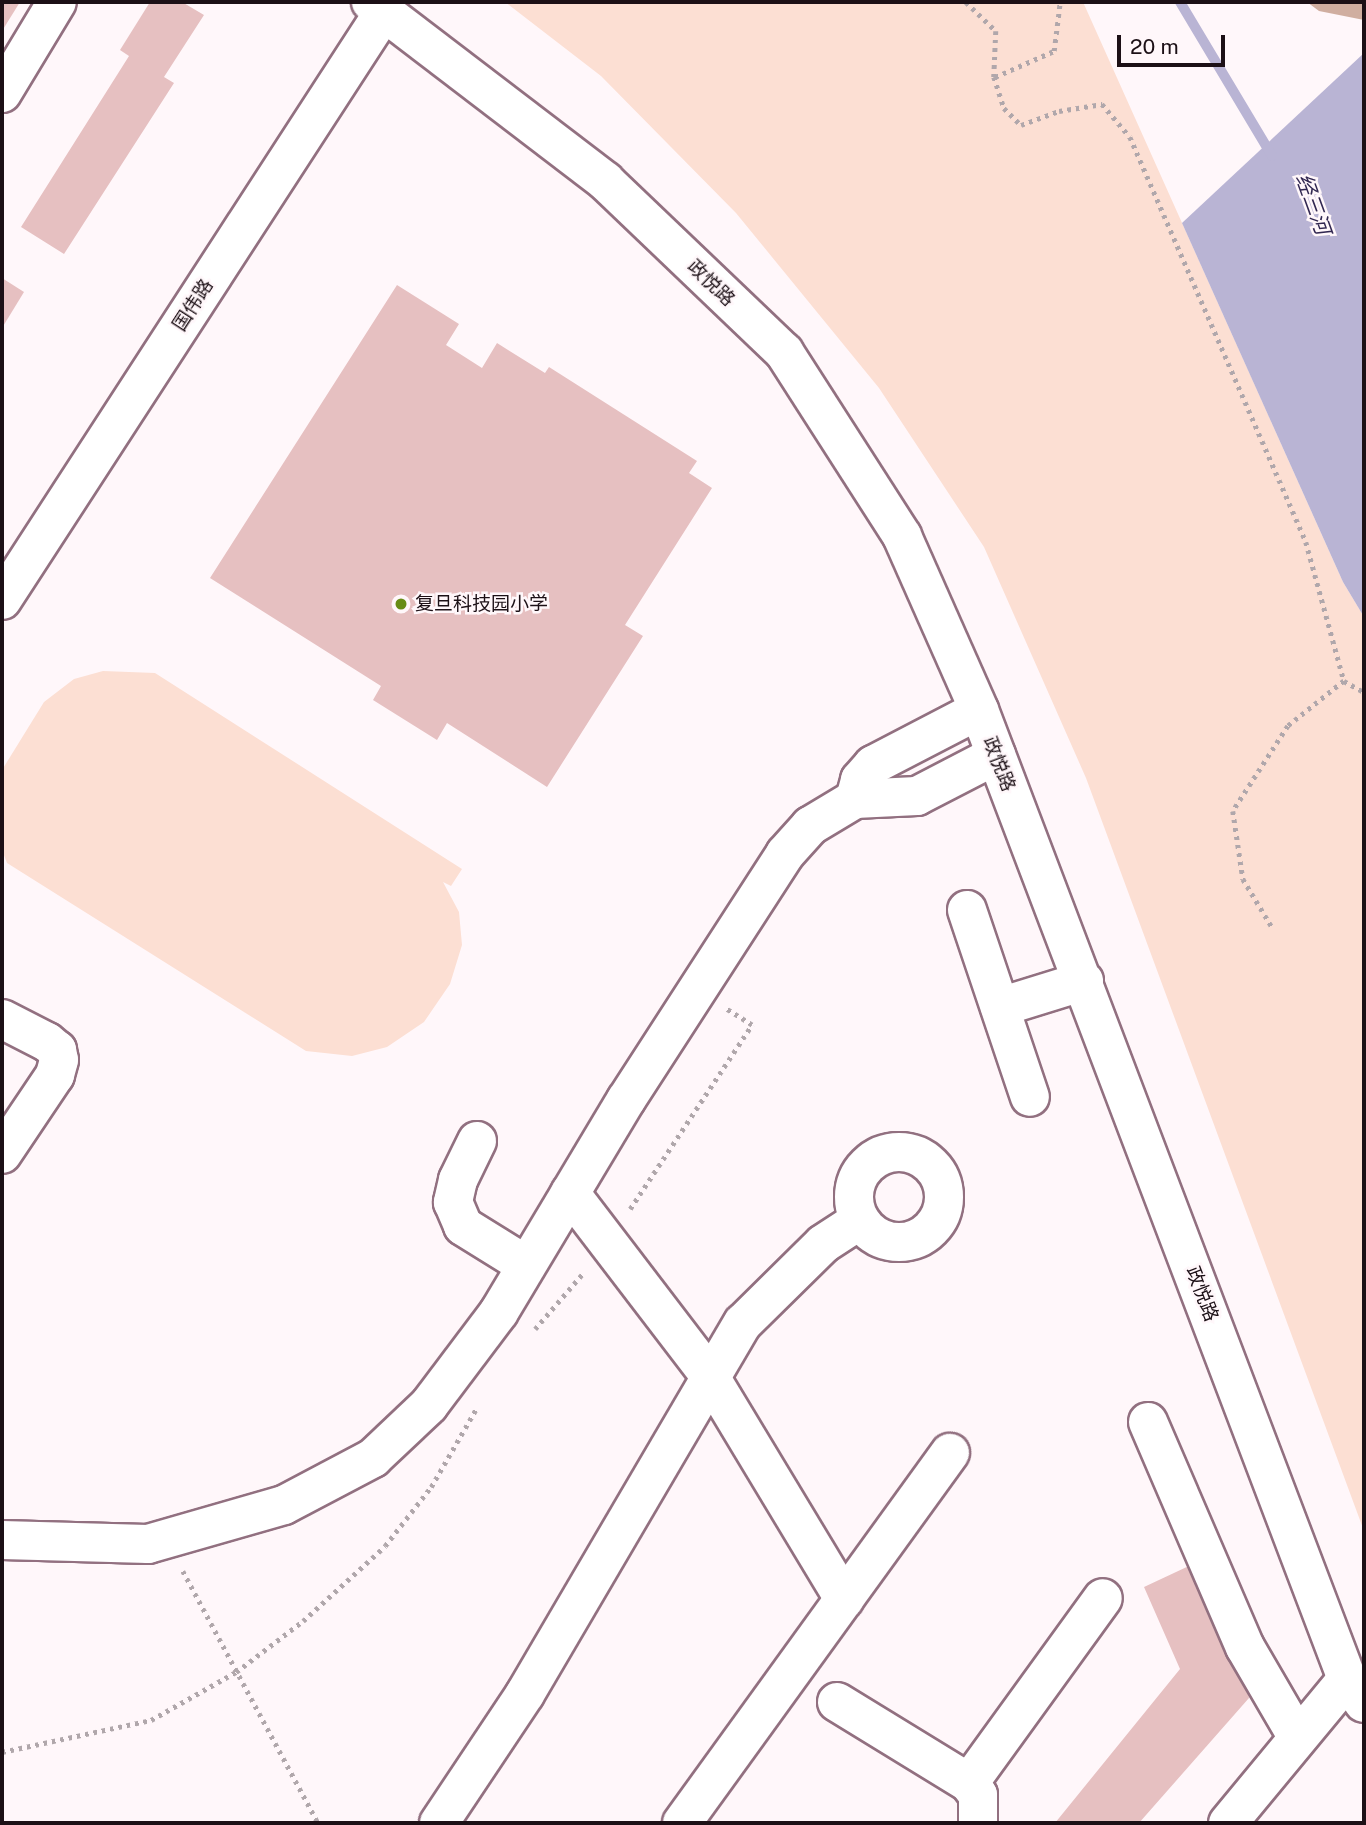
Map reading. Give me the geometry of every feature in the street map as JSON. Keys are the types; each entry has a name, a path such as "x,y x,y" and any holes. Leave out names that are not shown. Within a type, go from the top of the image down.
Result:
{"street":[{"path":"2,93 57,2"},
{"name":"国伟路","path":"2,600 378,6"},
{"name":"政悦路","path":"378,6 605,181 784,352 902,536 979,710 1356,1691"},
{"path":"855,799 860,780 873,765 979,710"},
{"path":"2,1540 148,1544 284,1505 373,1458 429,1405 499,1312 570,1193 785,853 810,827 855,799 917,796 996,755"},
{"path":"967,910 1030,1097"},
{"path":"1000,1007 1084,981"},
{"path":"2,1019 47,1042 57,1050 60,1060 55,1075 2,1154"},
{"path":"477,1142 458,1180 453,1202 463,1226 526,1265"},
{"path":"570,1193 709,1375 844,1599"},
{"path":"439,1823 525,1694 709,1375 743,1323 775,1287 823,1244 860,1220"},
{"path":"1148,1422 1245,1647 1298,1738"},
{"path":"682,1823 950,1453"},
{"path":"969,1783 1103,1598"},
{"path":"1228,1823 1298,1738 1356,1691"},
{"path":"837,1702 969,1783 978,1795 978,1823"}],"path":[{"path":"966,2 996,31 994,77 1004,108 1021,125 1059,111 1102,104 1130,137 1306,542 1344,681 1364,692"},
{"path":"994,77 1054,51 1060,2"},
{"path":"1272,928 1243,879 1233,811 1288,726 1344,681"},
{"path":"166,1539 318,1823"}],"shaded area":[{"path":"505,2 1083,2 1343,582 1364,617 1364,1531 1086,778 984,547 879,388 736,213 601,76"},
{"path":"1307,2 1364,2 1364,20 1319,11"},
{"path":"103,671 155,673 462,869 451,886 443,882 459,912 462,945 450,984 424,1022 387,1047 352,1056 306,1051 7,863 2,850 2,770 44,702 74,679"}],"water":[{"path":"1364,53 1364,617 1343,582 1182,223"}],"building":[{"path":"2,2 20,2 2,31"},
{"path":"150,2 182,2 204,15 164,77 174,83 64,254 21,227 129,56 120,50"},
{"path":"2,278 24,292 2,328"},
{"path":"397,285 459,324 446,345 482,368 497,343 545,373 549,367 697,461 689,473 712,488 625,625 643,636 547,787 447,723 437,740 373,700 381,686 210,578"},
{"path":"1191,1565 1245,1673 1249,1698 1139,1823 1055,1823 1180,1669 1144,1587"}],"waterway":[{"name":"经三河","path":"1180,2 1272,156"}],"place":[{"name":"复旦科技园小学","path":"401,604"}]}
